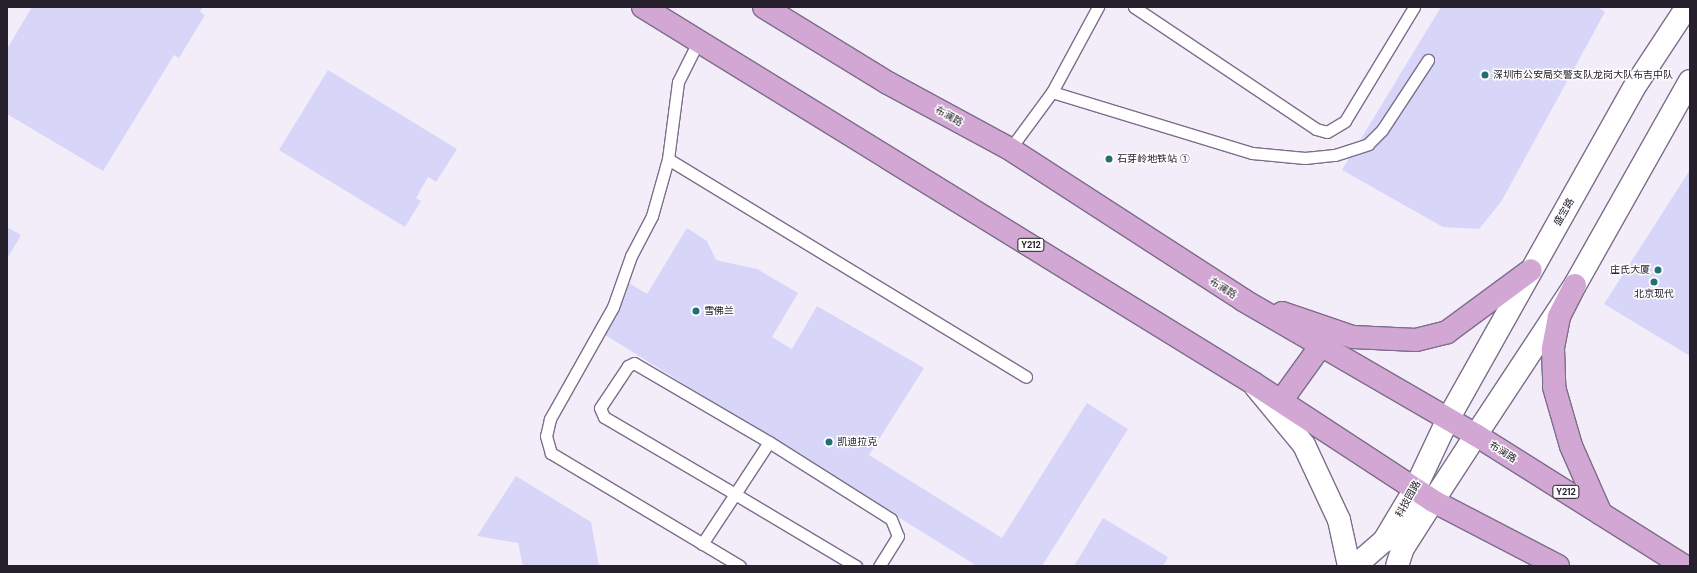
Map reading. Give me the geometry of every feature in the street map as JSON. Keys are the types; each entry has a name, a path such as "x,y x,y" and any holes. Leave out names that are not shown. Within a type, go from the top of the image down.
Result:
{"main road":[{"name":"Y212","path":"643,7 699,40 1253,382 1433,501 1558,566"},
{"name":"布澜路","path":"764,7 888,83 1010,149 1242,300 1447,421 1476,435 1684,566"},
{"name":"盛宝路","path":"1447,421 1637,82 1687,7"},
{"path":"1601,514 1571,446 1554,387 1553,349 1559,317 1690,81"},
{"path":"1242,300 1353,337 1416,340 1447,332 1531,270"},
{"path":"1396,566 1403,548 1433,501 1575,286"},
{"path":"1281,401 1320,347"},
{"path":"1253,382 1304,445 1338,520 1349,566"},
{"name":"科技园路","path":"1355,566 1384,541 1414,489 1447,421"}],"lane":[{"path":"1010,149 1052,92 1098,7"},
{"path":"1134,7 1316,129 1327,132 1345,121 1414,7"},
{"path":"699,40 678,82 668,159 652,216 630,256 613,307 550,419 546,436 551,453 740,566"},
{"path":"1052,92 1252,153 1305,158 1335,155 1368,144 1382,130 1428,60"},
{"path":"668,159 1026,376"},
{"path":"856,566 604,418 600,408 628,366 639,364 769,442 891,519 898,536 879,566"},
{"path":"702,544 769,442"}],"building":[{"path":"32,7 203,7 200,12 205,15 179,58 174,55 103,171 7,114 7,49"},
{"name":"深圳市公安局交警支队龙岗大队布吉中队","path":"1441,7 1598,7 1605,12 1501,202 1479,229 1443,227 1342,170"},
{"path":"328,70 457,149 436,182 428,177 416,198 421,201 405,227 279,150"},
{"name":"庄氏大厦","path":"1690,170 1690,356 1604,304"},
{"path":"7,227 21,235 7,259"},
{"path":"687,228 707,241 716,260 757,269 798,293 772,337 792,349 817,306 924,368 869,455 1002,538 1087,403 1128,429 1042,566 977,566 594,328 624,280 647,294"},
{"path":"516,476 591,522 599,566 523,566 518,543 477,536"},
{"path":"1103,518 1168,557 1163,566 1074,566"}],"place":[{"name":"深圳市公安局交警支队龙岗大队布吉中队","path":"1485,75"},
{"name":"石芽岭地铁站 ①","path":"1109,159"},
{"name":"庄氏大厦","path":"1658,270"},
{"name":"北京现代","path":"1654,282"},
{"name":"雪佛兰","path":"696,311"},
{"name":"凯迪拉克","path":"829,442"}]}
